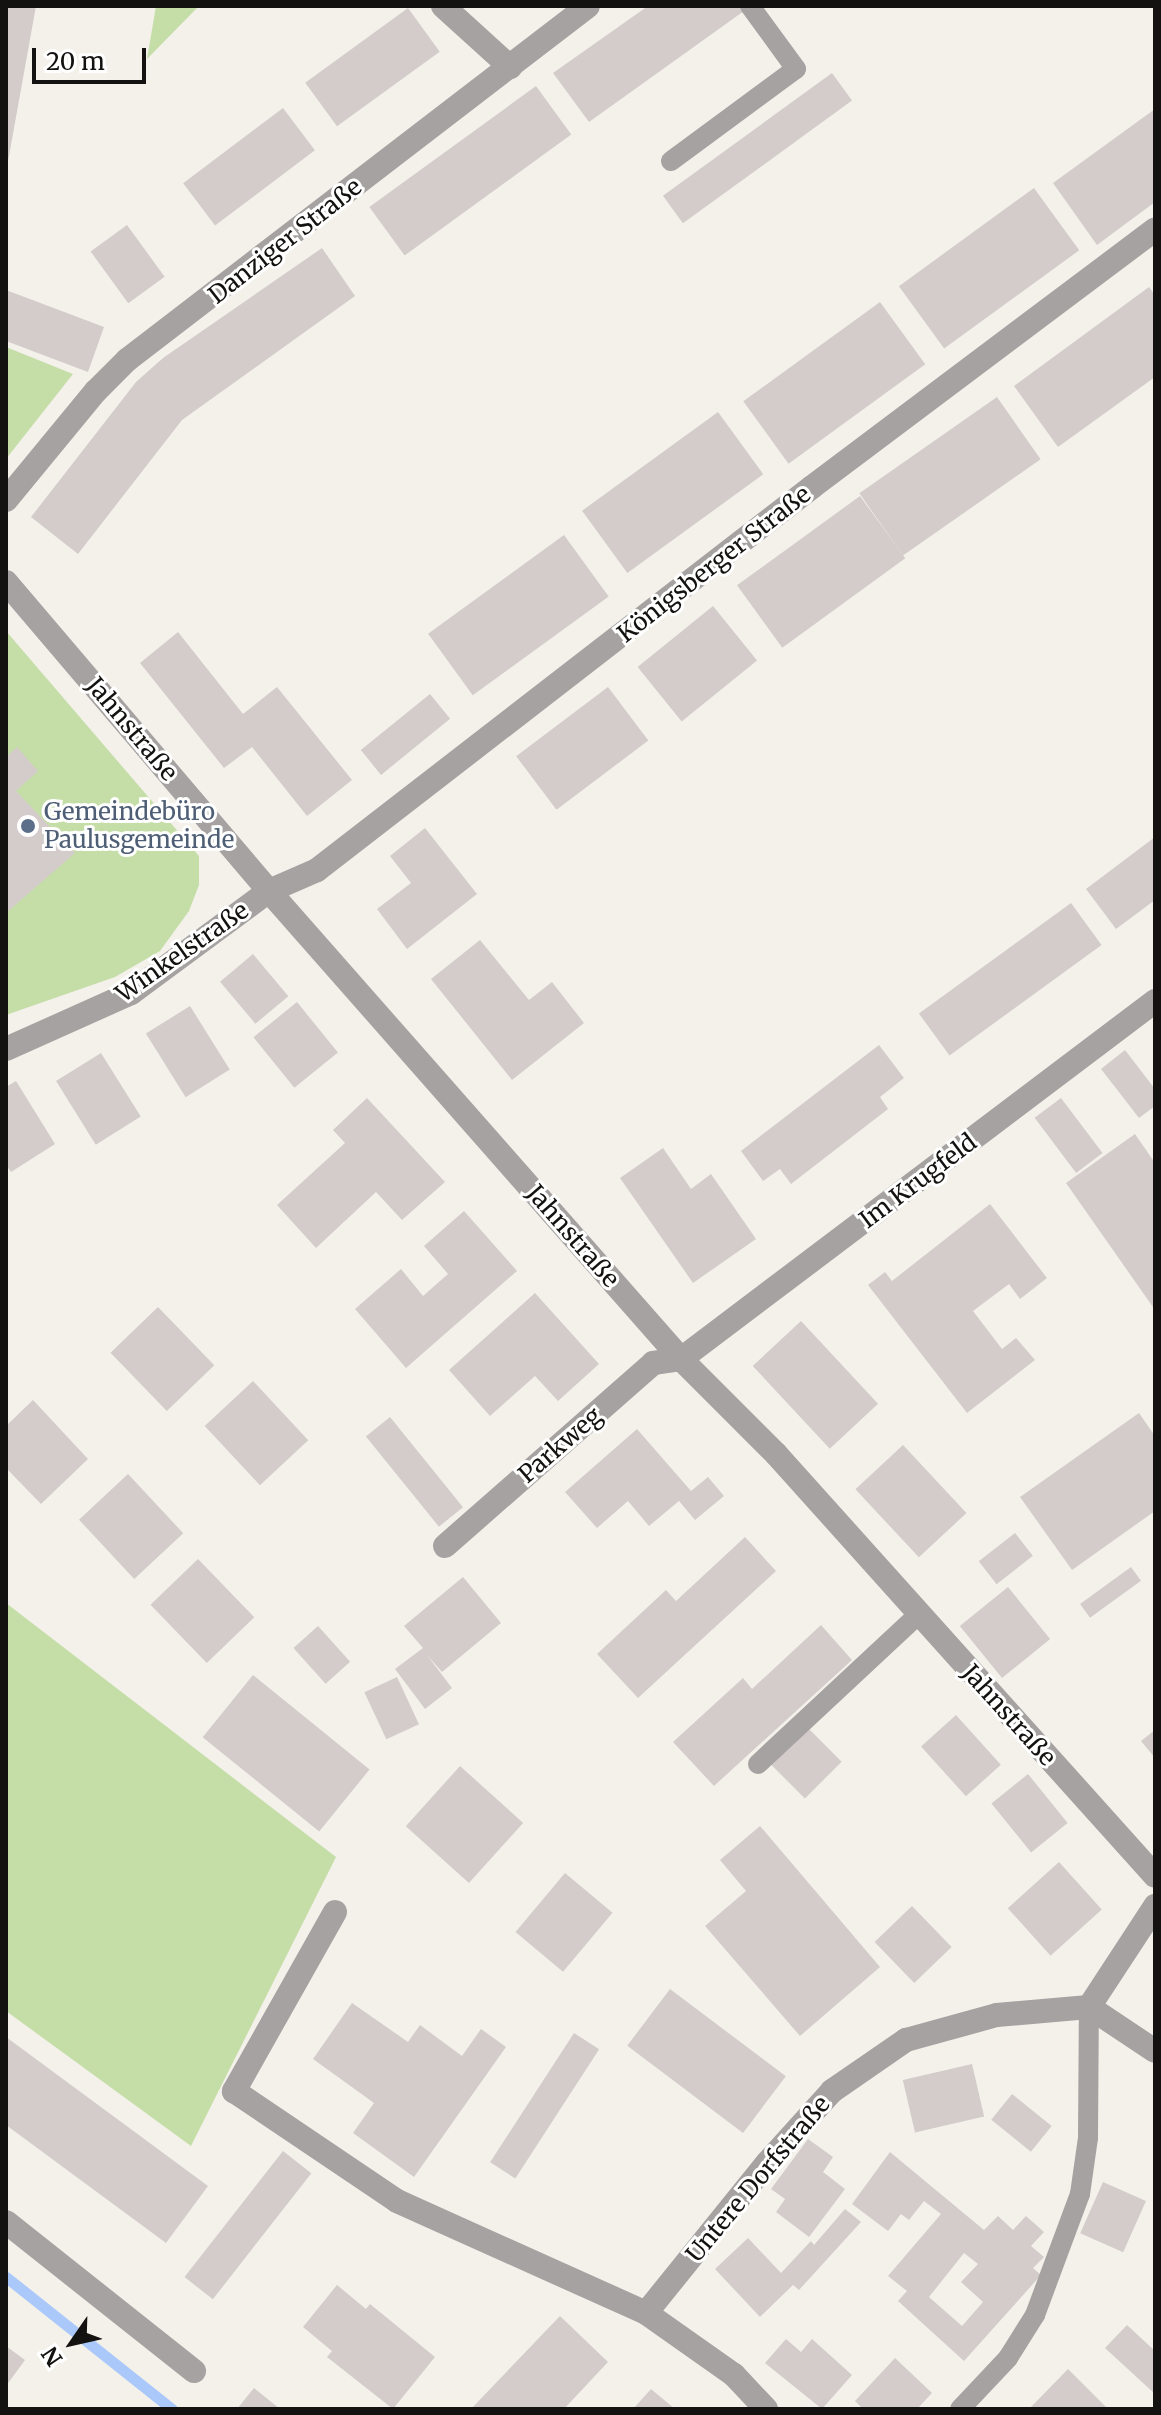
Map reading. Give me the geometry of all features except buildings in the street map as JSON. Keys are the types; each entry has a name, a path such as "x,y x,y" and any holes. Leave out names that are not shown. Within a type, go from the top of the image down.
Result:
{"street":[{"path":"443,6 510,67"},
{"name":"Danziger Straße","path":"6,500 96,391 127,360 588,6"},
{"name":"Königsberger Straße","path":"269,891 317,870 812,487 1155,229"},
{"name":"Jahnstraße","path":"6,582 269,891 681,1359 776,1454 1155,1876"},
{"name":"Winkelstraße","path":"6,1049 131,993 269,891"},
{"name":"Im Krugfeld","path":"681,1359 1154,1004"},
{"name":"Parkweg","path":"445,1546 653,1363 681,1359"},
{"path":"1155,1906 1089,2007 1155,2051"},
{"path":"335,1912 234,2091 397,2201 646,2313 734,2375 766,2409"},
{"name":"Untere Dorfstraße","path":"646,2313 767,2163 832,2091 906,2040 997,2015 1089,2007"},
{"path":"6,2222 194,2371"}],"lane":[{"path":"671,161 796,69 750,6"},
{"path":"758,1764 919,1614"},
{"path":"960,2409 1008,2358 1035,2315 1080,2194 1088,2138 1089,2007"}],"green space":[{"path":"156,6 199,6 147,59"},
{"path":"6,347 73,374 6,459"},
{"path":"6,631 199,856 199,885 189,911 160,951 115,977 6,1015"},
{"path":"6,1603 336,1857 191,2146 6,2011"}],"waterway":[{"path":"6,2277 172,2409"}],"place":[{"name":"Gemeindebüro Paulusgemeinde","path":"28,826"}]}
